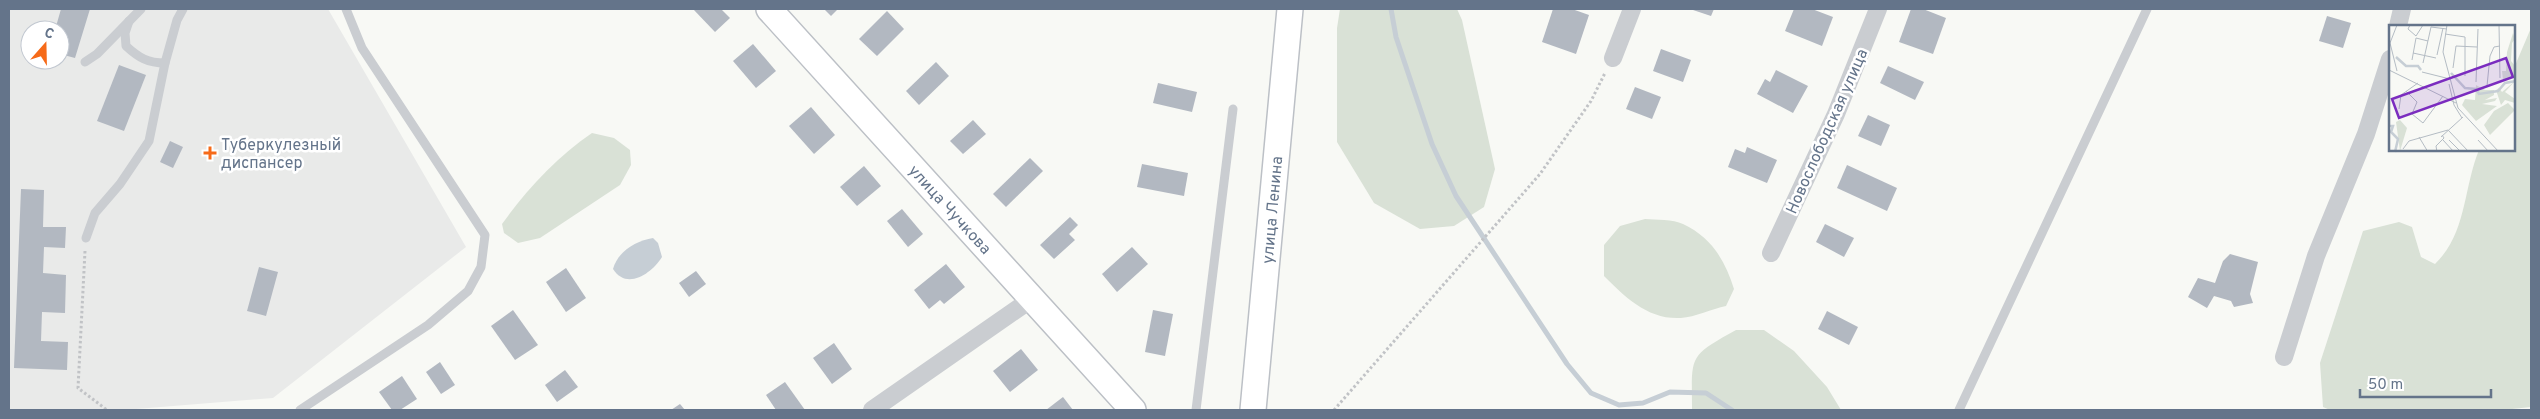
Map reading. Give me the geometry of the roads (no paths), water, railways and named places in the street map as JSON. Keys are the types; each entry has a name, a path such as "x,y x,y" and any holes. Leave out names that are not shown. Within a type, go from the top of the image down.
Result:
{"street":[{"name":"улица Чучкова","path":"769,9 1030,300 1132,410"},
{"name":"улица Ленина","path":"1253,410 1289,9"},
{"path":"1613,58 1632,9"},
{"name":"Новослободская улица","path":"1772,253 1836,114 1878,9"},
{"path":"2398,25 2402,9"},
{"path":"2284,357 2316,256 2366,134 2389,62"},
{"path":"872,410 1030,300"}],"lane":[{"path":"85,62 97,54 141,9"},
{"path":"86,238 96,213 120,184 149,141 165,63 177,20 184,9"},
{"path":"300,410 428,325 468,290 481,267 485,235 362,48 346,9"},
{"path":"1960,410 2147,9"},
{"path":"130,19 125,33 126,46 140,58 153,63 165,63"},
{"path":"1196,410 1233,109"}],"waterway":[{"path":"1391,9 1396,37 1432,144 1456,196 1567,364 1591,393 1619,405 1643,403 1670,392 1706,393 1732,410"}],"place":[{"name":"Туберкулезный диспансер","path":"210,153"}]}
